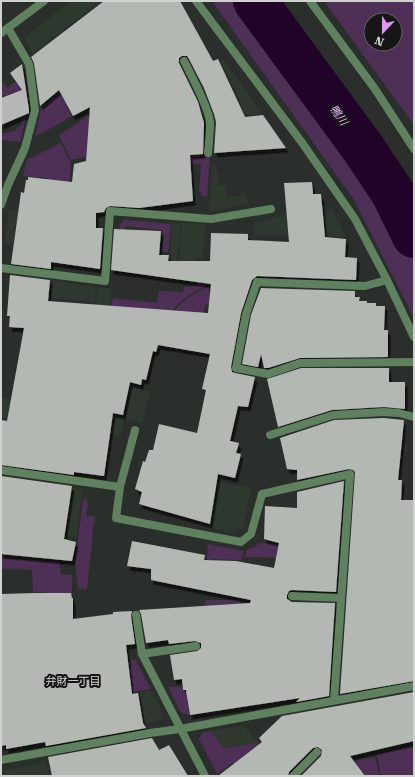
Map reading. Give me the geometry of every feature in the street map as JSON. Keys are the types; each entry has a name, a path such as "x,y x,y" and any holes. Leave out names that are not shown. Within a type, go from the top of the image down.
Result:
{"street":[{"path":"1,205 8,185 25,148 35,110 30,64 4,30 44,1"},
{"path":"196,1 303,144 351,213 387,280 414,337"},
{"path":"310,1 374,89 414,149"},
{"path":"184,60 194,79 208,113 210,121 208,153"},
{"path":"1,268 105,281 110,211 211,219 271,209"},
{"path":"387,280 365,286 258,282 246,314 236,368 268,374 300,363 414,362"},
{"path":"270,436 333,415 384,412 414,416"},
{"path":"135,430 120,487 116,518 241,542 251,534 262,494 350,474 334,700"},
{"path":"1,470 120,487"},
{"path":"292,596 341,598"},
{"path":"136,615 142,654 205,776"},
{"path":"142,654 196,646"},
{"path":"1,760 414,686"},
{"path":"293,776 317,752"}],"shaded area":[{"path":"71,1 101,1 69,26 63,19 68,26 32,54 25,37"},
{"path":"212,1 248,1 385,191 414,254 414,318 354,200"},
{"path":"324,1 414,1 414,125"},
{"path":"106,54 71,101 65,105 72,116 35,137 41,108"},
{"path":"224,60 262,113 242,115 240,101 221,62"},
{"path":"24,75 27,100 20,142 1,140 1,134 17,130 16,128 22,125 21,118 23,117 14,92 1,97 1,81 7,88"},
{"path":"91,114 90,129 88,129 87,148 117,151 71,160 59,135"},
{"path":"61,143 71,163 68,199 48,181 48,178 23,176 27,160"},
{"path":"169,154 210,156 207,197 201,196 202,193 199,192 201,164 181,163"},
{"path":"216,166 219,186 225,185 226,197 246,195 248,204 209,211 212,167"},
{"path":"9,209 54,215 37,224 16,222 13,243 5,242"},
{"path":"333,211 346,237 254,235 255,223 283,215"},
{"path":"124,220 171,224 168,252 162,252 164,233 162,233 162,230 125,226 124,234 119,233 120,224"},
{"path":"172,223 181,224 177,261 170,260"},
{"path":"182,223 206,224 203,259 195,258 194,266 179,265"},
{"path":"199,273 206,274 206,286 185,298 176,306 169,316 111,310 113,298 157,303 159,291 183,292 184,287 197,286"},
{"path":"53,280 96,288 95,302 52,298"},
{"path":"97,287 111,289 110,306 94,338"},
{"path":"208,287 212,306 206,304 202,317 173,313 185,300"},
{"path":"132,388 150,392 142,423 125,419"},
{"path":"1,398 124,418 121,436 1,417"},
{"path":"194,476 251,488 243,528 232,533 209,528 217,493 207,491"},
{"path":"73,488 83,490 76,537 26,530 28,517 68,523"},
{"path":"83,499 87,500 88,503 86,516 94,516 96,521 94,521 87,589 78,589 75,565"},
{"path":"259,543 283,544 281,558 244,557 248,549"},
{"path":"208,544 244,551 241,560 212,559 211,564 206,565"},
{"path":"1,558 59,562 61,574 72,575 72,595 47,597 46,592 33,592 32,570 1,569"},
{"path":"205,600 240,600 243,625 196,619 195,606 205,605"},
{"path":"135,659 151,689 133,692 129,668 132,667 131,660"},
{"path":"168,687 182,687 183,692 187,692 189,715 180,711"},
{"path":"152,691 163,714 162,720 145,723 140,692"},
{"path":"244,726 258,743 224,749 211,731"},
{"path":"211,731 224,749 258,743 263,750 236,765 234,762 217,774 199,739 202,733"},
{"path":"414,747 414,776 381,776 377,755"},
{"path":"375,757 380,776 366,776 363,772 358,776 354,761"},
{"path":"46,763 49,776 2,776 5,770"}],"building":[{"path":"104,1 180,1 213,61 218,59 245,117 263,115 286,148 214,153 216,122 214,114 204,88 189,59 187,56 182,56 179,58 179,63 198,102 204,123 203,154 190,155 193,201 139,208 110,206 106,208 104,212 96,213 96,228 103,228 100,269 51,262 51,269 11,264 21,192 24,193 26,180 28,180 28,177 72,182 74,164 86,161 90,107 73,116 59,90 40,106 34,63 31,57"},
{"path":"22,64 29,113 1,125 1,98 22,90 10,73"},
{"path":"312,182 313,194 321,194 325,237 346,239 345,257 357,258 356,280 257,276 252,280 241,313 231,367 232,372 255,377 248,407 238,406 230,441 239,443 236,453 241,454 235,478 218,474 210,524 139,504 142,492 135,489 143,461 145,462 149,450 153,450 159,424 197,433 206,390 202,389 210,354 158,345 156,352 153,351 146,380 142,379 141,385 130,382 123,415 113,413 104,476 74,472 74,475 1,465 1,420 7,421 24,328 9,327 10,316 7,316 10,275 50,280 48,301 208,313 211,284 111,270 114,229 161,231 159,255 169,255 168,261 210,261 211,233 248,234 248,240 289,242 284,183"},
{"path":"261,288 355,291 355,297 360,297 359,301 376,303 376,306 385,306 384,330 388,330 388,357 300,358 264,368 261,354 258,367 242,364 251,315"},
{"path":"301,368 389,368 389,382 405,382 405,409 384,407 332,410 278,427 267,379"},
{"path":"384,418 404,420 398,480 402,480 401,500 414,500 414,681 340,694 355,472 349,469 297,480 297,470 287,469 280,438 334,420"},
{"path":"1,476 72,486 64,539 76,542 72,561 1,554"},
{"path":"344,481 336,592 292,590 289,591 287,595 287,599 292,602 335,603 329,696 296,702 300,698 190,715 186,690 183,690 182,679 174,680 170,655 197,651 201,648 201,643 195,641 169,644 168,640 146,643 139,610 250,603 251,600 151,580 151,569 127,566 132,541 205,555 204,560 236,561 274,568 279,543 264,539 265,506 297,508 297,492"},
{"path":"71,593 73,598 73,619 113,614 113,612 132,611 131,616 135,644 126,645 132,694 138,693 143,723 146,728 46,746 45,742 6,749 6,745 1,746 1,594"},
{"path":"414,692 414,741 350,756 365,776 301,776 321,756 322,750 318,747 313,748 289,772 288,776 218,776 262,742 259,738 282,716"},
{"path":"152,738 159,750 169,745 188,776 52,776 48,757"}],"waterway":[{"name":"鴨川","path":"255,1 363,148 393,193 414,236"}],"district":[{"name":"弁財一丁目","path":"73,681"}]}
